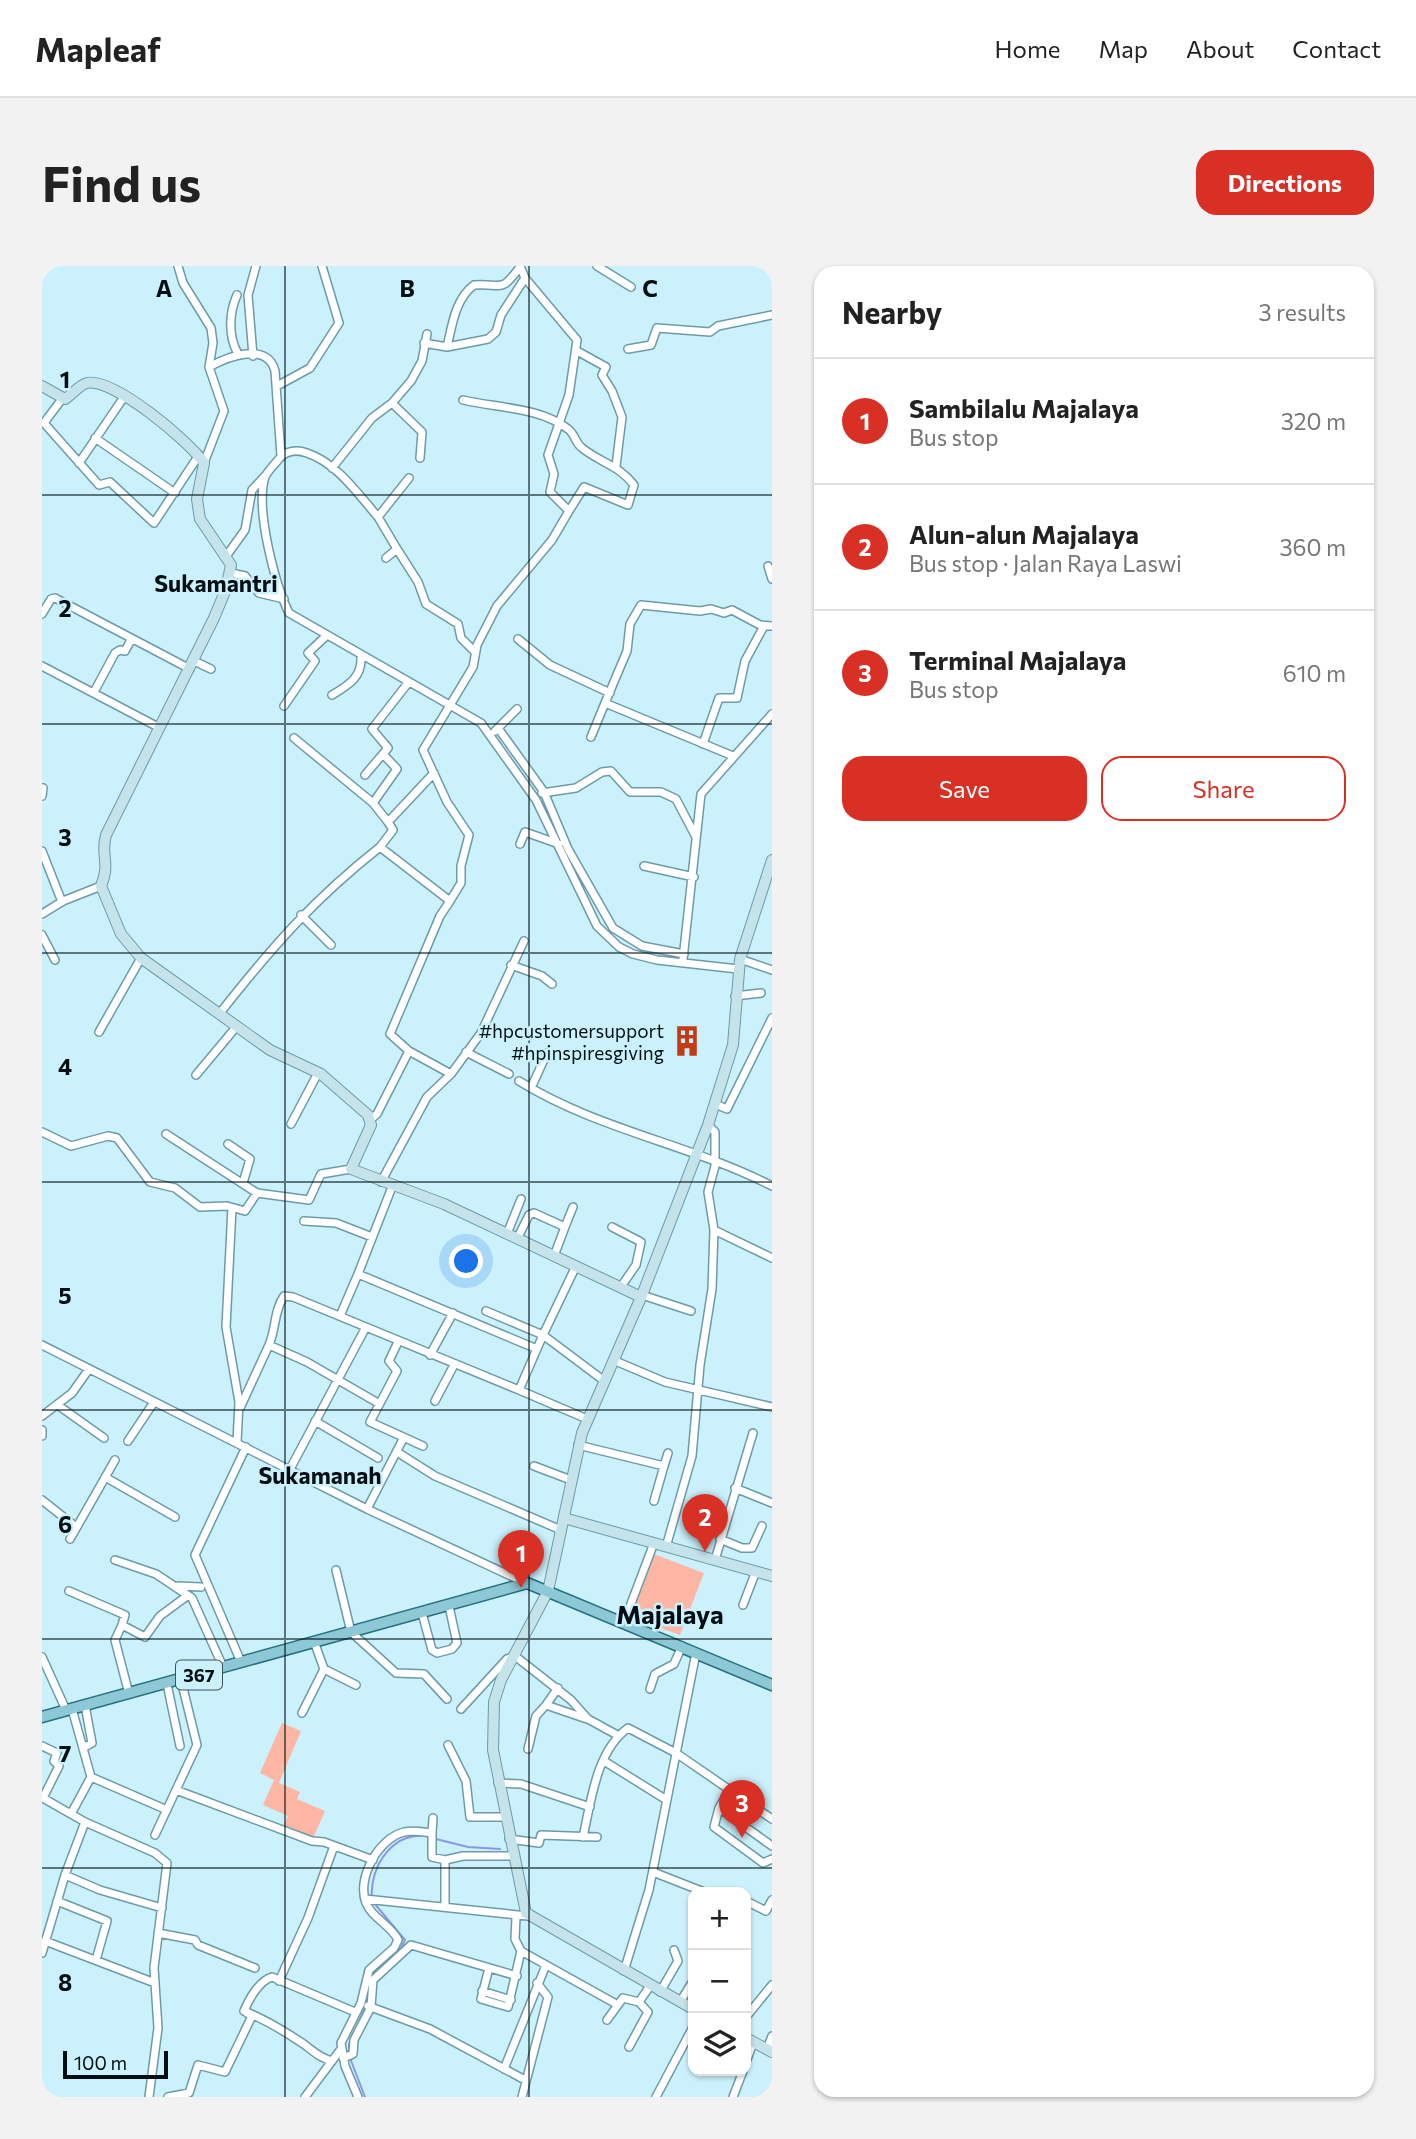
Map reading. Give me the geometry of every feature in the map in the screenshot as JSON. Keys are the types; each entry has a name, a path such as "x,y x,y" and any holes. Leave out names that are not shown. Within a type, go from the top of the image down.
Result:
{"main road":[{"path":"529,1583 772,1685"},
{"name":"367","path":"42,1717 529,1583"}],"street":[{"path":"178,266 183,283 211,328 213,343 209,366 224,411 202,459 154,523 110,482 99,485 43,422 62,399 90,383 124,397 173,428 202,459"},
{"path":"253,356 248,295 256,266"},
{"path":"277,386 310,368 339,323 322,266"},
{"path":"447,347 460,303 467,291 474,285 498,288 506,284 520,266 525,278 571,330 577,340 577,351 569,395 548,454 554,474 550,489 569,511"},
{"path":"597,266 631,287"},
{"path":"424,343 447,347 481,343 493,335 501,315 525,278"},
{"path":"235,354 231,322 237,295"},
{"path":"628,349 651,345 657,328 710,332 718,326 772,315"},
{"path":"332,468 372,418 392,404 421,365 427,334"},
{"path":"577,351 606,366 602,375 612,391 622,420 616,466"},
{"path":"209,366 235,354 271,361 277,386 281,456"},
{"path":"42,386 62,399"},
{"path":"79,463 124,397"},
{"path":"451,1074 409,1051 390,1034 440,916 461,885 461,866 469,837 424,750 452,707 475,663 475,652 497,606 552,540 584,487 629,505 634,485 616,466 581,447 573,433 559,423 509,407 463,400"},
{"path":"392,404 422,432 420,458"},
{"path":"95,438 175,493"},
{"path":"227,555 247,525 252,490 281,456 303,451 332,468 378,517 418,582 426,604 458,624 461,638 475,652"},
{"path":"202,459 197,499 200,519 227,555 231,573 192,665 106,835 103,850 108,868 101,886 121,934 141,958 270,1051 318,1073 371,1119 372,1125 351,1169"},
{"path":"265,475 266,530 284,599 292,617 495,731 539,795 597,926 630,947 685,960 772,971"},
{"path":"378,517 409,478"},
{"path":"386,558 397,549"},
{"path":"768,566 772,579"},
{"path":"231,573 245,576 259,593 284,599"},
{"path":"43,611 53,597 131,640 192,665 211,669"},
{"path":"591,737 626,651 630,624 641,605 700,611 711,609 724,613 732,610 768,626 745,662 737,698 719,698 703,744"},
{"path":"284,706 315,660 308,654 326,636"},
{"path":"518,639 553,667 610,693"},
{"path":"94,692 115,653 125,651 131,640"},
{"path":"332,695 345,688 360,673 361,657"},
{"path":"42,666 160,728"},
{"path":"365,775 388,747 372,729 408,683"},
{"path":"605,704 733,756"},
{"path":"495,731 517,709"},
{"path":"685,960 701,794 772,714"},
{"path":"220,1013 302,915 380,847 393,830 373,803 294,738"},
{"path":"373,803 397,769 383,754"},
{"path":"539,795 576,789 602,772 611,771 630,792 661,792 678,800 696,837"},
{"path":"388,822 434,773"},
{"path":"539,795 571,866 609,924 630,947"},
{"path":"520,844 526,832 559,844"},
{"path":"380,847 450,901"},
{"path":"42,851 63,901"},
{"path":"528,1916 498,1783 493,1742 494,1702 501,1680 547,1590 564,1518 565,1478 578,1446 579,1415 613,1360 642,1296 715,1104 733,1045 739,965 772,862"},
{"path":"644,866 694,877"},
{"path":"42,915 63,901 101,886"},
{"path":"302,915 331,944"},
{"path":"42,935 55,960"},
{"path":"381,1182 427,1097 451,1074 481,1033 524,941"},
{"path":"99,1032 141,958"},
{"path":"511,965 542,976 552,984"},
{"path":"735,996 761,993"},
{"path":"715,1104 727,1109 772,1018"},
{"path":"196,1075 237,1026"},
{"path":"371,1119 377,1114 409,1051"},
{"path":"466,1052 509,1074"},
{"path":"531,1088 547,1053 553,1053"},
{"path":"291,1124 318,1073"},
{"path":"519,1081 596,1120 715,1160 772,1186"},
{"path":"666,1547 692,1456 712,1289 714,1230 708,1192 715,1160 715,1129 708,1125"},
{"path":"42,1132 71,1146 115,1137 150,1182 174,1188 200,1207 246,1211 257,1193"},
{"path":"166,1134 257,1193 309,1200 321,1174 351,1169 444,1204 624,1290 691,1311"},
{"path":"229,1144 250,1159 243,1184"},
{"path":"340,1316 392,1186"},
{"path":"512,1236 521,1199"},
{"path":"554,1256 573,1207"},
{"path":"232,1208 226,1327 239,1410 237,1442"},
{"path":"512,1236 532,1213 565,1227"},
{"path":"304,1221 336,1223 372,1237"},
{"path":"612,1227 641,1241 636,1265 624,1290"},
{"path":"714,1230 772,1258"},
{"path":"519,1390 576,1266"},
{"path":"358,1274 537,1349"},
{"path":"239,1410 269,1345 276,1327 279,1305 286,1294 579,1415"},
{"path":"486,1311 543,1335 602,1379"},
{"path":"430,1355 453,1313"},
{"path":"290,1469 366,1327"},
{"path":"398,1342 389,1361 397,1371 370,1422 423,1446"},
{"path":"42,1345 366,1508 529,1583"},
{"path":"269,1345 307,1362 378,1403"},
{"path":"613,1360 649,1377 772,1407"},
{"path":"435,1401 454,1365"},
{"path":"42,1416 58,1406 89,1368"},
{"path":"128,1441 154,1402"},
{"path":"58,1406 104,1438"},
{"path":"315,1421 379,1458"},
{"path":"42,1430 42,1436"},
{"path":"715,1560 753,1433"},
{"path":"366,1508 403,1438"},
{"path":"578,1446 664,1466"},
{"path":"223,1667 196,1590 197,1548 246,1447"},
{"path":"397,1452 435,1476 561,1530"},
{"path":"654,1501 668,1453"},
{"path":"70,1539 115,1460"},
{"path":"534,1466 565,1478"},
{"path":"105,1477 175,1517"},
{"path":"735,1488 772,1503"},
{"path":"42,1500 76,1528"},
{"path":"564,1518 772,1576"},
{"path":"720,1539 742,1548 752,1548 762,1526"},
{"path":"624,1622 654,1543"},
{"path":"114,1560 196,1590 241,1662"},
{"path":"337,1570 335,1576 358,1630 396,1673 424,1674 447,1699"},
{"path":"743,1605 757,1572"},
{"path":"181,1586 196,1590"},
{"path":"122,1625 146,1636 160,1616 196,1590"},
{"path":"69,1591 125,1615 116,1640 130,1694"},
{"path":"422,1613 432,1650 437,1653 452,1649 457,1643 449,1606"},
{"path":"315,1644 324,1669 356,1685"},
{"path":"650,1689 655,1674 674,1664 682,1646"},
{"path":"624,1971 653,1871 696,1653"},
{"path":"515,1656 558,1688 588,1719"},
{"path":"461,1709 507,1659 515,1656"},
{"path":"42,1657 69,1710 92,1777 71,1814"},
{"path":"302,1713 324,1669"},
{"path":"155,1835 197,1745 181,1680"},
{"path":"167,1684 180,1745"},
{"path":"528,1749 536,1716 558,1688"},
{"path":"83,1748 92,1743 85,1705"},
{"path":"546,1705 588,1719 619,1736"},
{"path":"583,1837 604,1761 619,1736 630,1729 676,1753 772,1819"},
{"path":"448,1745 469,1793 470,1817 504,1817"},
{"path":"42,1746 57,1753 54,1761 59,1766 43,1798 85,1822 155,1853 167,1863 155,1983 158,2028 149,2097"},
{"path":"604,1761 638,1785 666,1799"},
{"path":"92,1777 167,1810"},
{"path":"498,1783 521,1784 590,1807"},
{"path":"730,1789 719,1808 714,1828 763,1863 772,1859"},
{"path":"176,1790 312,1841 373,1860"},
{"path":"719,1808 772,1846"},
{"path":"433,1818 432,1857 445,1860 463,1856 513,1856"},
{"path":"42,1953 65,1875 85,1822"},
{"path":"366,2005 372,1965 394,1948 398,1940 367,1906 370,1899 364,1885 373,1860 398,1835 406,1831 432,1836"},
{"path":"509,1839 539,1843 541,1835 559,1838 563,1834 597,1837"},
{"path":"279,1981 308,1918 334,1846"},
{"path":"444,1907 445,1860"},
{"path":"653,1871 692,1887"},
{"path":"65,1875 100,1890 162,1908"},
{"path":"370,1899 516,1917 528,1916 688,2006"},
{"path":"751,1904 765,1911 772,1900"},
{"path":"57,1901 107,1921 96,1960"},
{"path":"516,1917 515,1939 521,1951 618,2005"},
{"path":"158,1933 195,1940 200,1946 255,1968"},
{"path":"45,1941 155,1983"},
{"path":"305,2097 332,2060 345,2054 354,2040 373,1980 411,1945 517,1976"},
{"path":"660,1992 678,1961 674,1950"},
{"path":"489,1968 482,1991 511,2000 521,1951"},
{"path":"504,2069 546,1965"},
{"path":"244,2011 266,1978 272,1977 355,2011"},
{"path":"522,2097 548,1997 537,1983"},
{"path":"749,2013 772,1984"},
{"path":"639,2002 650,1986"},
{"path":"680,2002 688,1989"},
{"path":"607,2020 624,1997 639,2002 648,2012 629,2047"},
{"path":"358,2097 345,2054 355,2011 366,2005 430,2029 525,2080"},
{"path":"244,2011 303,2043 316,2057 332,2060"},
{"path":"168,2097 189,2093 197,2066 225,2072 252,2016 244,2011"},
{"path":"656,2097 688,2036"},
{"path":"751,2041 769,2051 772,2036"},
{"path":"733,2097 741,2076"}],"shaded area":[{"path":"651,1553 704,1573 680,1635 628,1616"},
{"path":"282,1723 301,1731 279,1783 300,1792 297,1799 325,1811 312,1841 282,1829 288,1816 263,1805 274,1780 260,1773"}],"waterway":[{"path":"372,1898 375,1874 387,1852 406,1838 430,1837"},
{"path":"436,1839 468,1847 500,1849"},
{"path":"374,1903 405,1940 401,1948 374,1974"},
{"path":"349,2053 349,2044 366,2006"},
{"path":"350,2058 365,2097"}],"place":[{"name":"#hpcustomersupport #hpinspiresgiving","path":"687,1041"},
{"name":"Alun-alun Majalaya","path":"705,1552"},
{"name":"Sambilalu Majalaya","path":"521,1588"},
{"name":"Terminal Majalaya","path":"742,1838"}],"district":[{"name":"Sukamantri","path":"216,583"},
{"name":"Sukamanah","path":"320,1475"},
{"name":"Majalaya","path":"670,1613"}]}
